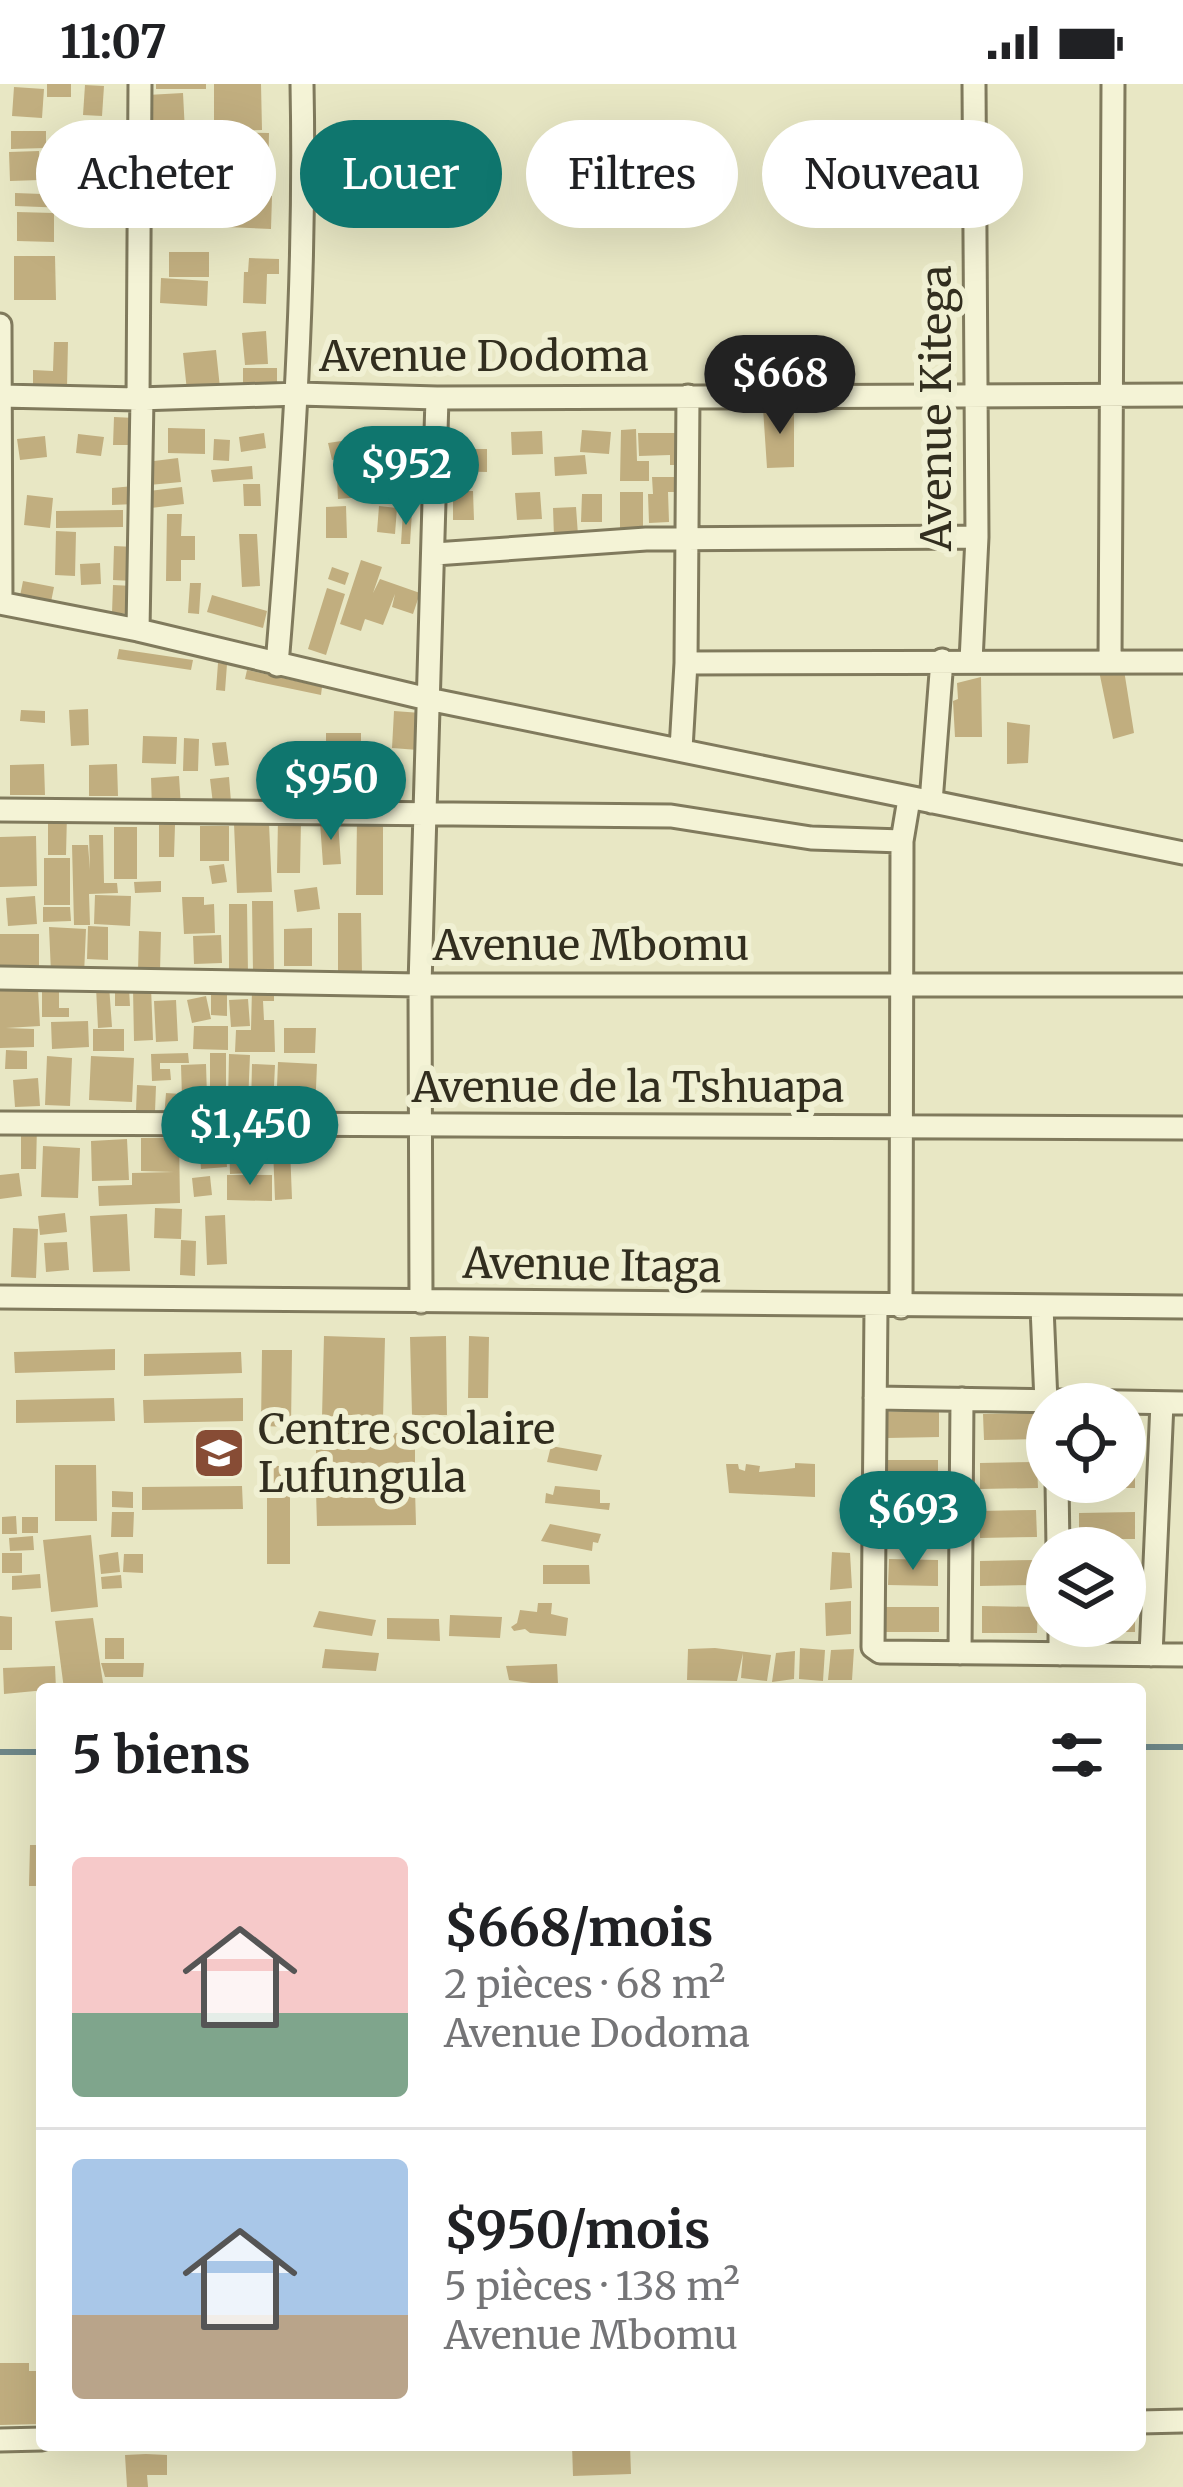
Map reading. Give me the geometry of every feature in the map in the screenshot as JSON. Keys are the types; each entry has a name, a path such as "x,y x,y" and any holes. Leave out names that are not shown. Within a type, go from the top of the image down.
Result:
{"street":[{"path":"138,629 140,84"},
{"path":"278,665 299,394 302,84"},
{"name":"Avenue Kitega","path":"971,661 977,537 974,84"},
{"path":"1110,662 1113,84"},
{"path":"0,325 0,603 138,629 428,699 1183,853"},
{"name":"Avenue Dodoma","path":"1,396 1183,394"},
{"path":"680,749 686,663 688,396"},
{"path":"421,1302 420,985 437,398"},
{"path":"434,554 646,538 977,537"},
{"path":"901,1307 902,841 920,800 942,660"},
{"path":"686,663 1183,662"},
{"path":"0,810 670,816 812,838 902,841"},
{"name":"Avenue Mbomu","path":"0,978 420,985 1183,985"},
{"name":"Avenue de la Tshuapa","path":"0,1123 1183,1128"},
{"name":"Avenue Itaga","path":"0,1297 1183,1307"},
{"path":"876,1307 872,1647 880,1652 1183,1655"},
{"path":"1042,1307 1051,1383"},
{"path":"875,1398 1026,1402"},
{"path":"960,1653 962,1399"},
{"path":"1150,1655 1172,1403"},
{"path":"1060,1647 1060,1654"},
{"path":"1146,2422 1183,2421"},
{"path":"0,2440 36,2439"}],"building":[{"path":"47,84 71,84 71,97 47,97"},
{"path":"156,84 206,84 206,89 156,89"},
{"path":"214,84 261,84 262,120 214,120"},
{"path":"85,85 104,86 102,116 83,115"},
{"path":"14,87 44,89 42,118 12,116"},
{"path":"183,93 184,120 148,120 147,95"},
{"path":"11,131 36,131 36,148 11,149"},
{"path":"36,151 36,180 10,181 9,152"},
{"path":"15,193 36,194 36,207 15,206"},
{"path":"17,212 36,213 36,228 54,228 54,242 17,241"},
{"path":"169,252 209,252 209,277 169,277"},
{"path":"14,256 55,256 56,300 14,300"},
{"path":"249,258 279,259 279,274 267,274 266,304 243,303"},
{"path":"161,278 208,281 207,306 160,303"},
{"path":"266,331 268,364 245,365 242,333"},
{"path":"54,342 68,342 67,387 33,386 33,370 53,371"},
{"path":"216,350 220,388 187,391 183,353"},
{"path":"243,368 277,368 277,384 243,384"},
{"path":"794,406 794,467 767,468 763,408"},
{"path":"114,417 135,418 134,445 113,445"},
{"path":"168,428 205,429 205,454 168,453"},
{"path":"636,429 637,461 649,461 649,481 620,481 621,430"},
{"path":"582,430 611,432 609,454 580,452"},
{"path":"542,431 543,454 512,455 511,432"},
{"path":"264,433 266,448 241,452 239,437"},
{"path":"638,433 683,433 683,465 670,465 670,455 639,456"},
{"path":"78,434 104,437 101,456 76,453"},
{"path":"45,436 47,457 20,460 17,439"},
{"path":"214,439 230,440 229,461 213,460"},
{"path":"355,439 358,455 332,460 328,443"},
{"path":"444,449 487,449 487,472 444,471"},
{"path":"585,455 587,474 555,476 554,457"},
{"path":"178,458 181,482 149,485 146,462"},
{"path":"408,460 409,477 373,479 372,463"},
{"path":"252,466 253,479 213,482 211,470"},
{"path":"438,474 462,475 462,489 437,489"},
{"path":"361,476 363,497 338,499 337,478"},
{"path":"652,477 680,477 680,492 668,492 669,522 649,523"},
{"path":"243,484 260,484 261,506 244,506"},
{"path":"134,486 135,504 112,505 112,488"},
{"path":"182,487 184,504 151,508 149,491"},
{"path":"453,491 473,491 474,520 453,520"},
{"path":"540,492 542,519 517,520 515,493"},
{"path":"620,492 643,492 643,529 620,528"},
{"path":"582,494 602,494 602,522 581,522"},
{"path":"27,495 53,498 50,528 24,525"},
{"path":"346,506 347,538 326,538 326,507"},
{"path":"379,506 397,508 395,534 377,532"},
{"path":"576,507 578,535 554,537 553,508"},
{"path":"123,510 123,527 56,528 56,511"},
{"path":"403,511 412,511 410,544 401,544"},
{"path":"167,514 182,514 181,536 195,536 195,560 181,560 181,581 166,581"},
{"path":"56,531 76,532 75,576 55,575"},
{"path":"239,534 257,534 260,586 242,587"},
{"path":"114,546 135,547 133,581 113,580"},
{"path":"361,560 382,567 373,593 380,579 420,593 413,614 392,607 395,594 383,625 365,619 361,631 340,624"},
{"path":"100,563 101,584 81,585 80,564"},
{"path":"332,567 349,573 345,585 328,579"},
{"path":"23,581 54,587 51,602 20,596"},
{"path":"190,583 201,583 199,614 188,613"},
{"path":"113,585 133,586 133,614 112,613"},
{"path":"327,588 345,594 326,655 308,649"},
{"path":"212,595 267,611 263,628 207,612"},
{"path":"119,649 193,660 191,670 117,659"},
{"path":"218,663 227,664 225,691 216,690"},
{"path":"1098,666 1124,670 1134,733 1113,739"},
{"path":"247,670 322,687 321,695 245,679"},
{"path":"981,677 982,737 955,737 957,683"},
{"path":"88,709 89,745 71,746 69,710"},
{"path":"21,710 45,711 45,723 20,721"},
{"path":"394,711 421,713 418,750 392,748"},
{"path":"1007,722 1030,725 1028,763 1007,764"},
{"path":"326,733 361,733 361,750 326,750"},
{"path":"143,736 177,737 176,764 142,763"},
{"path":"184,738 199,739 198,771 183,771"},
{"path":"226,742 229,765 215,766 212,743"},
{"path":"305,751 326,756 322,776 300,772"},
{"path":"44,764 45,795 10,795 10,765"},
{"path":"117,764 118,796 89,796 89,765"},
{"path":"365,769 367,805 333,808 330,771"},
{"path":"179,776 181,807 152,809 151,778"},
{"path":"229,777 231,802 213,804 210,779"},
{"path":"48,814 67,814 66,855 48,855"},
{"path":"357,818 383,819 383,895 356,895"},
{"path":"278,819 301,820 300,873 277,873"},
{"path":"338,821 341,864 323,865 320,822"},
{"path":"269,823 272,892 237,893 234,824"},
{"path":"159,825 175,825 174,857 159,857"},
{"path":"200,826 229,826 229,861 200,861"},
{"path":"114,827 137,827 137,879 114,879"},
{"path":"89,835 103,835 104,883 117,883 118,893 89,894 90,925 74,925 72,845 88,845 90,870"},
{"path":"36,836 37,886 0,887 0,837"},
{"path":"44,858 70,858 70,905 44,905"},
{"path":"224,864 227,882 212,884 209,866"},
{"path":"161,881 161,892 135,893 134,882"},
{"path":"317,887 320,909 297,912 294,890"},
{"path":"95,895 131,896 130,926 94,924"},
{"path":"35,896 37,924 8,926 6,898"},
{"path":"182,897 204,897 204,905 214,904 215,933 184,934"},
{"path":"252,901 273,901 274,973 253,973"},
{"path":"229,904 247,904 248,974 229,973"},
{"path":"43,907 70,907 71,921 43,922"},
{"path":"338,913 361,913 362,974 338,974"},
{"path":"88,926 108,927 108,960 87,959"},
{"path":"49,927 86,929 84,975 51,973"},
{"path":"312,928 312,966 284,966 284,929"},
{"path":"139,931 161,932 160,972 138,972"},
{"path":"0,934 39,934 39,970 0,970"},
{"path":"221,935 222,963 194,964 193,936"},
{"path":"109,985 112,1027 98,1028 96,987"},
{"path":"42,986 59,986 59,1008 69,1008 69,1017 42,1017"},
{"path":"151,987 153,1040 134,1041 133,988"},
{"path":"115,988 129,988 130,1006 115,1006"},
{"path":"38,989 40,1026 6,1028 34,1029 34,1047 0,1048 0,991"},
{"path":"252,989 274,990 274,1001 263,1001 264,1020 274,1020 275,1052 235,1052 236,1030 251,1030"},
{"path":"211,990 227,991 227,1016 211,1015"},
{"path":"206,996 211,1019 192,1023 187,1000"},
{"path":"248,999 250,1026 231,1027 229,1000"},
{"path":"176,1000 178,1041 156,1042 154,1001"},
{"path":"88,1021 89,1047 52,1049 51,1022"},
{"path":"194,1026 228,1026 228,1050 193,1049"},
{"path":"284,1028 316,1028 315,1053 284,1053"},
{"path":"93,1029 124,1029 124,1051 93,1051"},
{"path":"6,1050 27,1051 27,1069 5,1069"},
{"path":"188,1053 189,1063 160,1063 160,1069 170,1069 171,1080 152,1081 151,1054"},
{"path":"210,1053 226,1053 226,1099 210,1099"},
{"path":"229,1054 250,1055 248,1103 228,1103"},
{"path":"47,1056 72,1058 70,1106 45,1105"},
{"path":"91,1056 134,1058 132,1102 89,1100"},
{"path":"278,1062 317,1064 315,1113 276,1111"},
{"path":"206,1064 207,1097 182,1098 181,1065"},
{"path":"252,1064 275,1065 273,1107 251,1107"},
{"path":"38,1078 40,1106 15,1107 13,1080"},
{"path":"137,1085 156,1086 155,1112 136,1111"},
{"path":"166,1093 181,1094 179,1119 164,1118"},
{"path":"183,1102 228,1105 226,1120 182,1117"},
{"path":"21,1125 37,1125 36,1169 21,1169"},
{"path":"141,1138 179,1138 180,1203 99,1206 98,1186 132,1185 132,1173 174,1172 141,1171"},
{"path":"127,1139 129,1180 92,1181 91,1141"},
{"path":"225,1139 227,1167 201,1169 199,1140"},
{"path":"248,1140 250,1173 230,1174 229,1141"},
{"path":"43,1146 80,1148 78,1198 41,1197"},
{"path":"273,1148 290,1148 292,1199 275,1200"},
{"path":"19,1173 22,1196 0,1199 0,1175"},
{"path":"227,1175 272,1175 272,1201 227,1200"},
{"path":"210,1176 212,1195 194,1197 192,1178"},
{"path":"155,1208 182,1209 181,1239 154,1238"},
{"path":"65,1213 67,1232 40,1235 38,1216"},
{"path":"127,1214 130,1271 93,1272 90,1216"},
{"path":"225,1215 227,1264 207,1265 205,1216"},
{"path":"13,1228 38,1229 36,1278 11,1277"},
{"path":"181,1240 196,1241 195,1276 180,1275"},
{"path":"67,1242 69,1270 46,1272 44,1243"},
{"path":"324,1336 385,1338 383,1419 322,1417"},
{"path":"446,1336 447,1415 412,1415 410,1337"},
{"path":"469,1336 489,1337 488,1398 468,1398"},
{"path":"115,1349 115,1370 15,1373 14,1352"},
{"path":"262,1350 292,1350 291,1427 261,1426"},
{"path":"241,1352 242,1373 144,1376 144,1354"},
{"path":"114,1398 115,1421 16,1423 16,1400"},
{"path":"243,1398 243,1421 144,1423 143,1400"},
{"path":"939,1411 939,1437 887,1438 886,1412"},
{"path":"1026,1413 1026,1439 984,1440 983,1414"},
{"path":"415,1433 415,1470 316,1471 316,1434"},
{"path":"551,1446 602,1455 597,1471 547,1462"},
{"path":"885,1460 938,1460 938,1485 886,1485"},
{"path":"1026,1462 1026,1488 980,1489 980,1463"},
{"path":"795,1463 815,1464 815,1497 729,1493 726,1464 738,1464 745,1471 746,1464 760,1466 759,1472 795,1468"},
{"path":"55,1465 96,1465 97,1521 55,1521"},
{"path":"267,1466 290,1466 290,1564 267,1564"},
{"path":"242,1486 243,1509 142,1510 142,1487"},
{"path":"555,1486 600,1490 600,1503 610,1503 609,1510 545,1503 546,1493 553,1495"},
{"path":"415,1489 416,1525 317,1526 316,1490"},
{"path":"112,1491 133,1492 133,1508 112,1507"},
{"path":"885,1509 940,1509 940,1535 885,1536"},
{"path":"1036,1510 1037,1527 1026,1527 1026,1537 980,1538 979,1511"},
{"path":"112,1512 134,1512 133,1537 111,1537"},
{"path":"1135,1512 1135,1527 1079,1527 1079,1513"},
{"path":"16,1516 17,1534 2,1534 2,1517"},
{"path":"22,1517 38,1517 38,1533 22,1533"},
{"path":"550,1524 601,1534 592,1551 541,1541"},
{"path":"91,1535 98,1607 51,1612 43,1540"},
{"path":"33,1536 34,1550 10,1551 9,1538"},
{"path":"118,1552 120,1572 101,1574 99,1555"},
{"path":"832,1552 850,1553 852,1588 830,1590"},
{"path":"2,1553 22,1553 22,1573 2,1573"},
{"path":"124,1554 143,1554 143,1573 123,1572"},
{"path":"889,1559 938,1560 938,1586 888,1585"},
{"path":"1026,1560 1026,1585 980,1586 980,1561"},
{"path":"543,1565 589,1565 590,1584 543,1584"},
{"path":"40,1574 41,1588 12,1590 12,1576"},
{"path":"121,1575 122,1588 102,1589 101,1577"},
{"path":"851,1601 851,1634 826,1636 825,1603"},
{"path":"538,1603 552,1603 551,1614 568,1618 566,1636 514,1631 511,1627 520,1610 537,1612"},
{"path":"982,1606 1026,1607 1026,1633 982,1633"},
{"path":"884,1607 939,1607 939,1632 884,1632"},
{"path":"319,1611 376,1620 372,1636 313,1627"},
{"path":"450,1615 502,1617 500,1638 449,1636"},
{"path":"0,1616 12,1617 12,1650 0,1650"},
{"path":"93,1618 103,1683 63,1683 55,1621"},
{"path":"387,1618 439,1619 440,1641 387,1639"},
{"path":"105,1638 124,1638 124,1659 105,1659"},
{"path":"800,1648 825,1650 823,1681 799,1679"},
{"path":"325,1649 379,1653 376,1671 322,1668"},
{"path":"688,1649 771,1655 767,1681 741,1678 743,1653 737,1681 687,1680"},
{"path":"854,1649 852,1680 828,1680 831,1650"},
{"path":"795,1651 794,1679 772,1682 776,1653"},
{"path":"101,1663 144,1663 143,1677 105,1677"},
{"path":"557,1664 558,1683 509,1680 506,1666"},
{"path":"55,1666 56,1683 36,1683 36,1691 4,1694 3,1668"},
{"path":"30,1845 36,1845 36,1886 29,1886"},
{"path":"0,2363 29,2363 29,2371 36,2371 36,2424 0,2425"},
{"path":"572,2451 630,2451 631,2474 573,2476"},
{"path":"125,2455 167,2455 167,2475 147,2475 148,2487 127,2487"}],"waterway":[{"path":"1146,1747 1183,1747"},
{"path":"0,1752 36,1752"}],"place":[{"name":"Centre scolaire Lufungula","path":"219,1453"}]}
